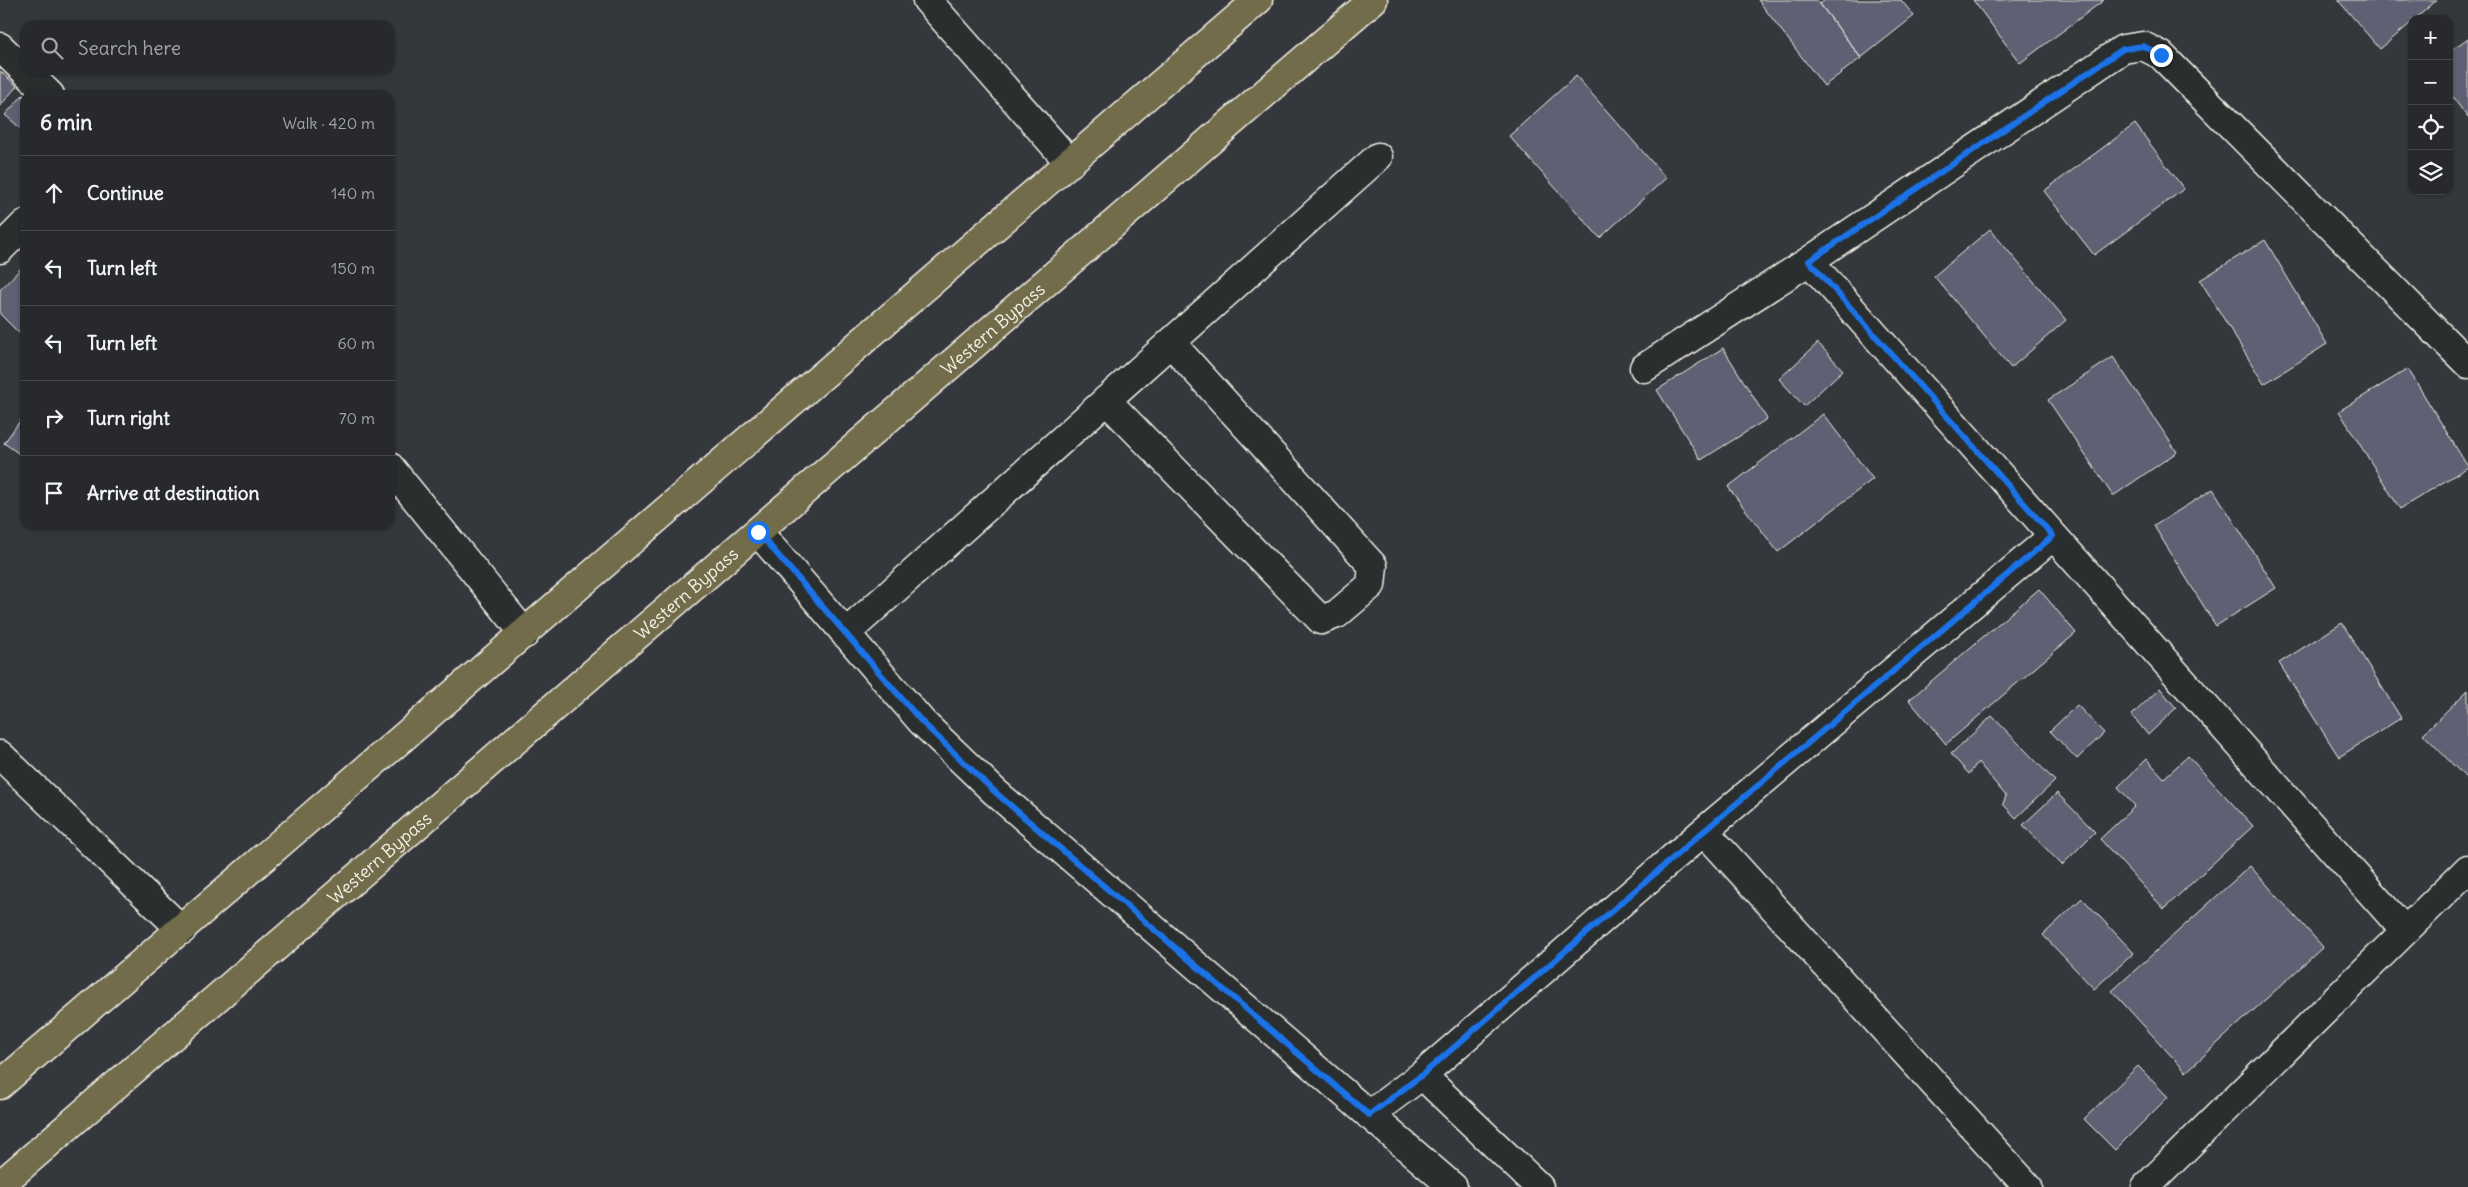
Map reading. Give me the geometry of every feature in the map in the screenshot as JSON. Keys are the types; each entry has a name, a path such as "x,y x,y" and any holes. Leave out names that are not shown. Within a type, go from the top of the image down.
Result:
{"main road":[{"path":"0,1085 1258,0"},
{"name":"Western Bypass","path":"0,1185 1373,0"}],"street":[{"path":"927,0 1070,163"},
{"path":"1644,368 1809,261 2123,49 2143,46 2161,55 2468,364"},
{"path":"0,47 20,66"},
{"path":"29,75 45,90"},
{"path":"845,634 1378,157"},
{"path":"0,249 20,229"},
{"path":"1809,261 2405,931"},
{"path":"1106,400 1321,620 1337,614 1371,585 1373,566 1170,343"},
{"path":"395,473 525,634"},
{"path":"758,532 922,722 995,792 1452,1187"},
{"path":"1369,1115 1422,1075 1704,831 2053,536"},
{"path":"0,755 182,930"},
{"path":"1704,831 2028,1187"},
{"path":"2146,1187 2468,869"},
{"path":"1422,1075 1539,1187"}],"building":[{"path":"1758,0 1817,0 1861,58 1824,86"},
{"path":"1825,0 1901,0 1914,16 1861,58 1820,4"},
{"path":"1973,0 2104,0 2020,63"},
{"path":"2338,0 2437,0 2420,15 2408,15 2408,25 2380,49"},
{"path":"2468,38 2468,118 2453,97 2453,49"},
{"path":"0,71 17,86 0,106"},
{"path":"1576,76 1666,178 1600,238 1509,136"},
{"path":"20,98 20,128 5,115"},
{"path":"2135,124 2184,189 2094,255 2044,191"},
{"path":"1990,229 2066,320 2011,368 1934,276"},
{"path":"2265,240 2327,344 2264,384 2200,280"},
{"path":"20,269 20,334 0,314 0,290"},
{"path":"1818,343 1843,370 1804,406 1779,379"},
{"path":"1723,348 1767,419 1701,460 1657,390"},
{"path":"2113,357 2177,452 2113,496 2048,400"},
{"path":"2408,369 2468,467 2400,509 2339,411"},
{"path":"1823,414 1873,479 1778,552 1728,487"},
{"path":"20,421 20,454 4,443"},
{"path":"2213,489 2276,588 2216,626 2154,526"},
{"path":"2039,589 2076,633 1946,744 1909,700"},
{"path":"2342,623 2401,718 2339,757 2279,663"},
{"path":"2160,688 2176,708 2148,735 2132,715"},
{"path":"2468,690 2468,780 2423,734"},
{"path":"2077,705 2104,733 2077,759 2050,731"},
{"path":"1992,716 2055,781 2016,818 2003,804 2006,796 1978,762 1969,774 1951,754"},
{"path":"2188,756 2253,826 2164,909 2100,839 2135,806 2118,787 2147,759 2164,778"},
{"path":"2057,793 2095,832 2062,865 2023,825"},
{"path":"2250,866 2323,947 2186,1072 2112,991"},
{"path":"2082,898 2134,953 2094,989 2043,935"},
{"path":"2138,1066 2168,1097 2115,1150 2084,1119"}],"route":[{"path":"758,532 922,722 995,792 1369,1115 1422,1075 1704,831 2053,536 1809,261 2123,49 2143,46 2161,55"}]}
